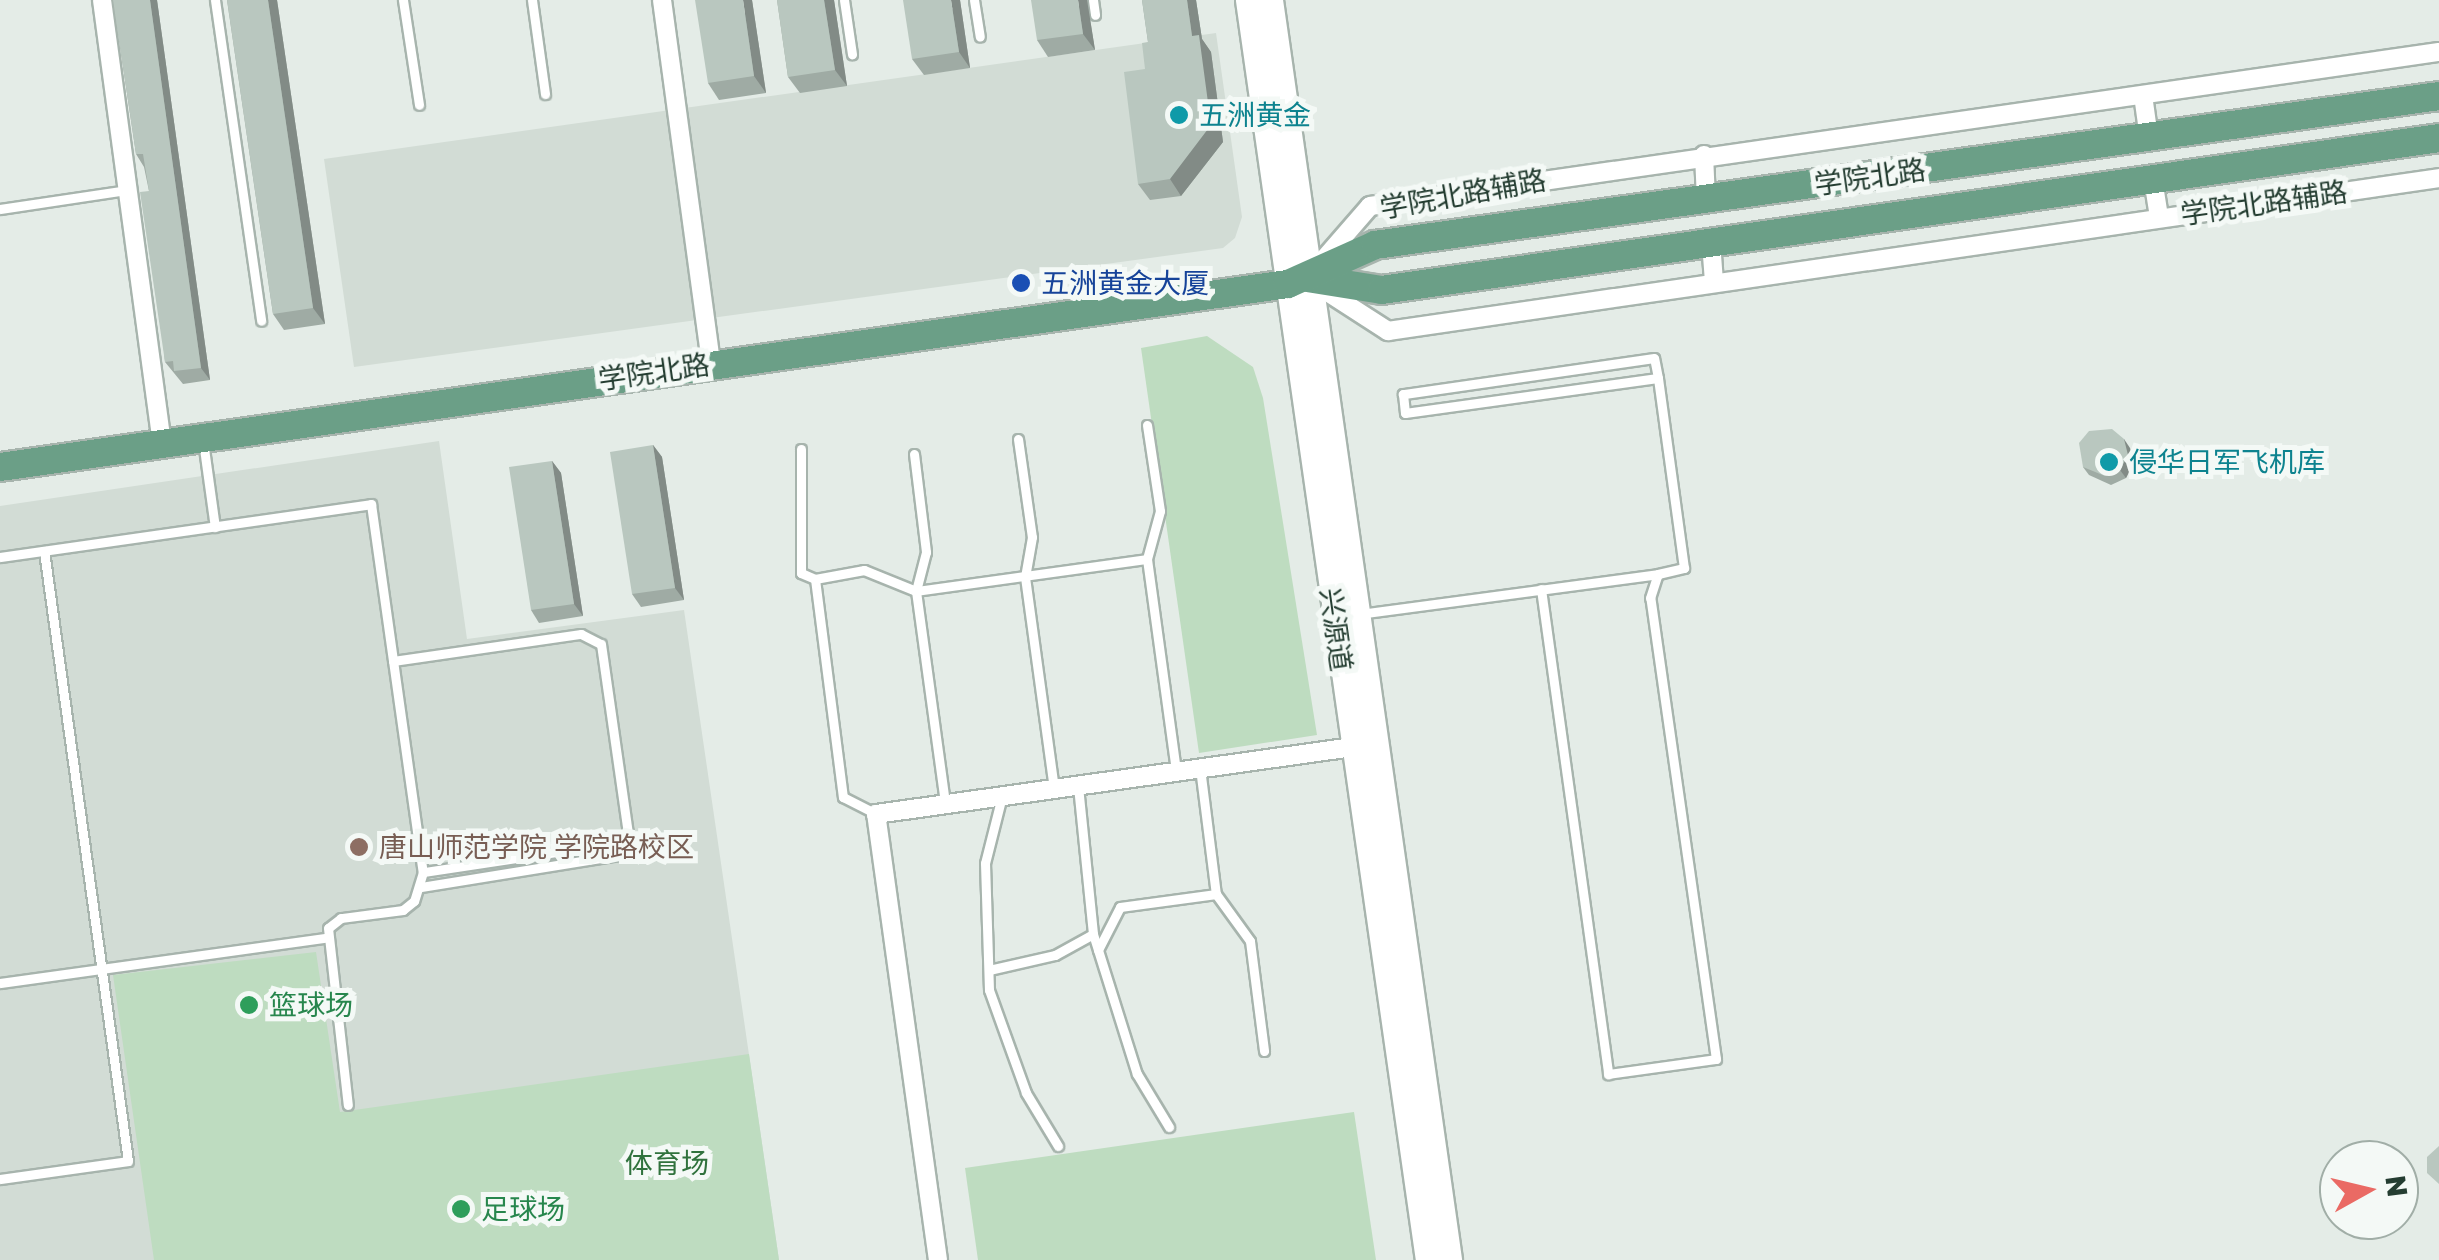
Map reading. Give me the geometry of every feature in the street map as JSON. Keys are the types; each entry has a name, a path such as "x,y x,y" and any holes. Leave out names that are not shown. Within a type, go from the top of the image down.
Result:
{"main road":[{"name":"兴源道","path":"1248,0 1353,614 1362,745 1449,1260"},
{"name":"兴源道","path":"1270,0 1298,281 1428,1260"},
{"name":"学院北路","path":"1298,281 1375,244 2439,96"},
{"path":"2149,138 2153,178"},
{"name":"学院北路","path":"0,468 1298,281 1382,290 2439,138"}],"street":[{"path":"102,0 162,444"},
{"path":"662,0 710,364"},
{"name":"学院北路辅路","path":"2439,52 1370,206 1298,281 1388,331 2439,178"},
{"path":"2143,94 2149,138"},
{"path":"1704,156 1706,199"},
{"path":"2153,178 2159,218"},
{"path":"1711,242 1714,282"},
{"path":"938,1260 876,814 1362,745"}],"lane":[{"path":"215,0 261,321"},
{"path":"403,0 419,105"},
{"path":"532,0 545,94"},
{"path":"844,0 852,54"},
{"path":"974,0 980,37"},
{"path":"1092,0 1095,15"},
{"path":"0,209 126,190"},
{"path":"1353,614 1684,568 1658,378 1654,358 1403,394 1405,413 1658,378"},
{"path":"1147,425 1160,510 1148,558 1176,772"},
{"path":"202,438 216,527"},
{"path":"1018,439 1032,538 1025,577 1054,789"},
{"path":"801,449 801,573 815,579 864,570 916,590 1148,558"},
{"path":"914,454 926,552 916,590 945,804"},
{"path":"0,557 371,504 422,872 421,887 403,910 331,920 326,938 348,1105"},
{"path":"0,1179 128,1161 44,551"},
{"path":"1541,590 1608,1074 1716,1059 1650,598 1658,574"},
{"path":"815,579 843,797 876,814"},
{"path":"393,661 592,635 602,644 629,841 630,853 421,887"},
{"path":"1200,768 1216,894 1250,941 1264,1051"},
{"path":"1078,786 1098,950 1137,1074 1169,1127"},
{"path":"1002,796 984,863 989,990 1026,1093 1058,1146"},
{"path":"422,872 629,841"},
{"path":"1098,950 1120,908 1216,894"},
{"path":"988,970 1055,955 1094,934"},
{"path":"0,983 326,938"}],"shaded area":[{"path":"1216,33 1242,217 1235,238 1223,248 354,367 324,159"},
{"name":"唐山师范学院 学院路校区","path":"439,441 467,639 684,610 779,1260 0,1260 0,506"}],"green space":[{"path":"1207,336 1253,367 1263,398 1317,735 1199,753 1141,348"},
{"name":"体育场","path":"316,952 340,1112 749,1054 779,1260 154,1260 113,975"},
{"path":"1354,1112 1376,1260 978,1260 965,1168"}],"building":[{"path":"113,0 150,0 201,368 174,371 173,361 165,362 140,192 149,191 143,154 136,154"},
{"path":"227,0 268,0 313,308 273,314"},
{"path":"695,0 743,0 754,76 708,83"},
{"path":"777,0 824,0 835,70 788,77"},
{"path":"903,0 951,0 959,52 912,59"},
{"path":"1031,0 1078,0 1083,34 1037,40"},
{"name":"五洲黄金","path":"1142,0 1187,0 1192,36 1199,35 1211,125 1170,179 1138,184 1124,72 1145,69 1142,43 1148,42"},
{"name":"侵华日军飞机库","path":"2112,429 2124,439 2128,455 2120,470 2105,476 2083,467 2079,443 2089,431"},
{"path":"653,445 675,588 632,594 610,452"},
{"path":"552,461 574,604 531,610 509,467"},
{"path":"2439,1146 2439,1184 2427,1173 2427,1157"}],"place":[{"name":"五洲黄金","path":"1179,115"},
{"name":"五洲黄金大厦","path":"1021,283"},
{"name":"侵华日军飞机库","path":"2109,462"},
{"name":"唐山师范学院 学院路校区","path":"359,847"},
{"name":"篮球场","path":"249,1005"},
{"name":"足球场","path":"461,1209"}]}
